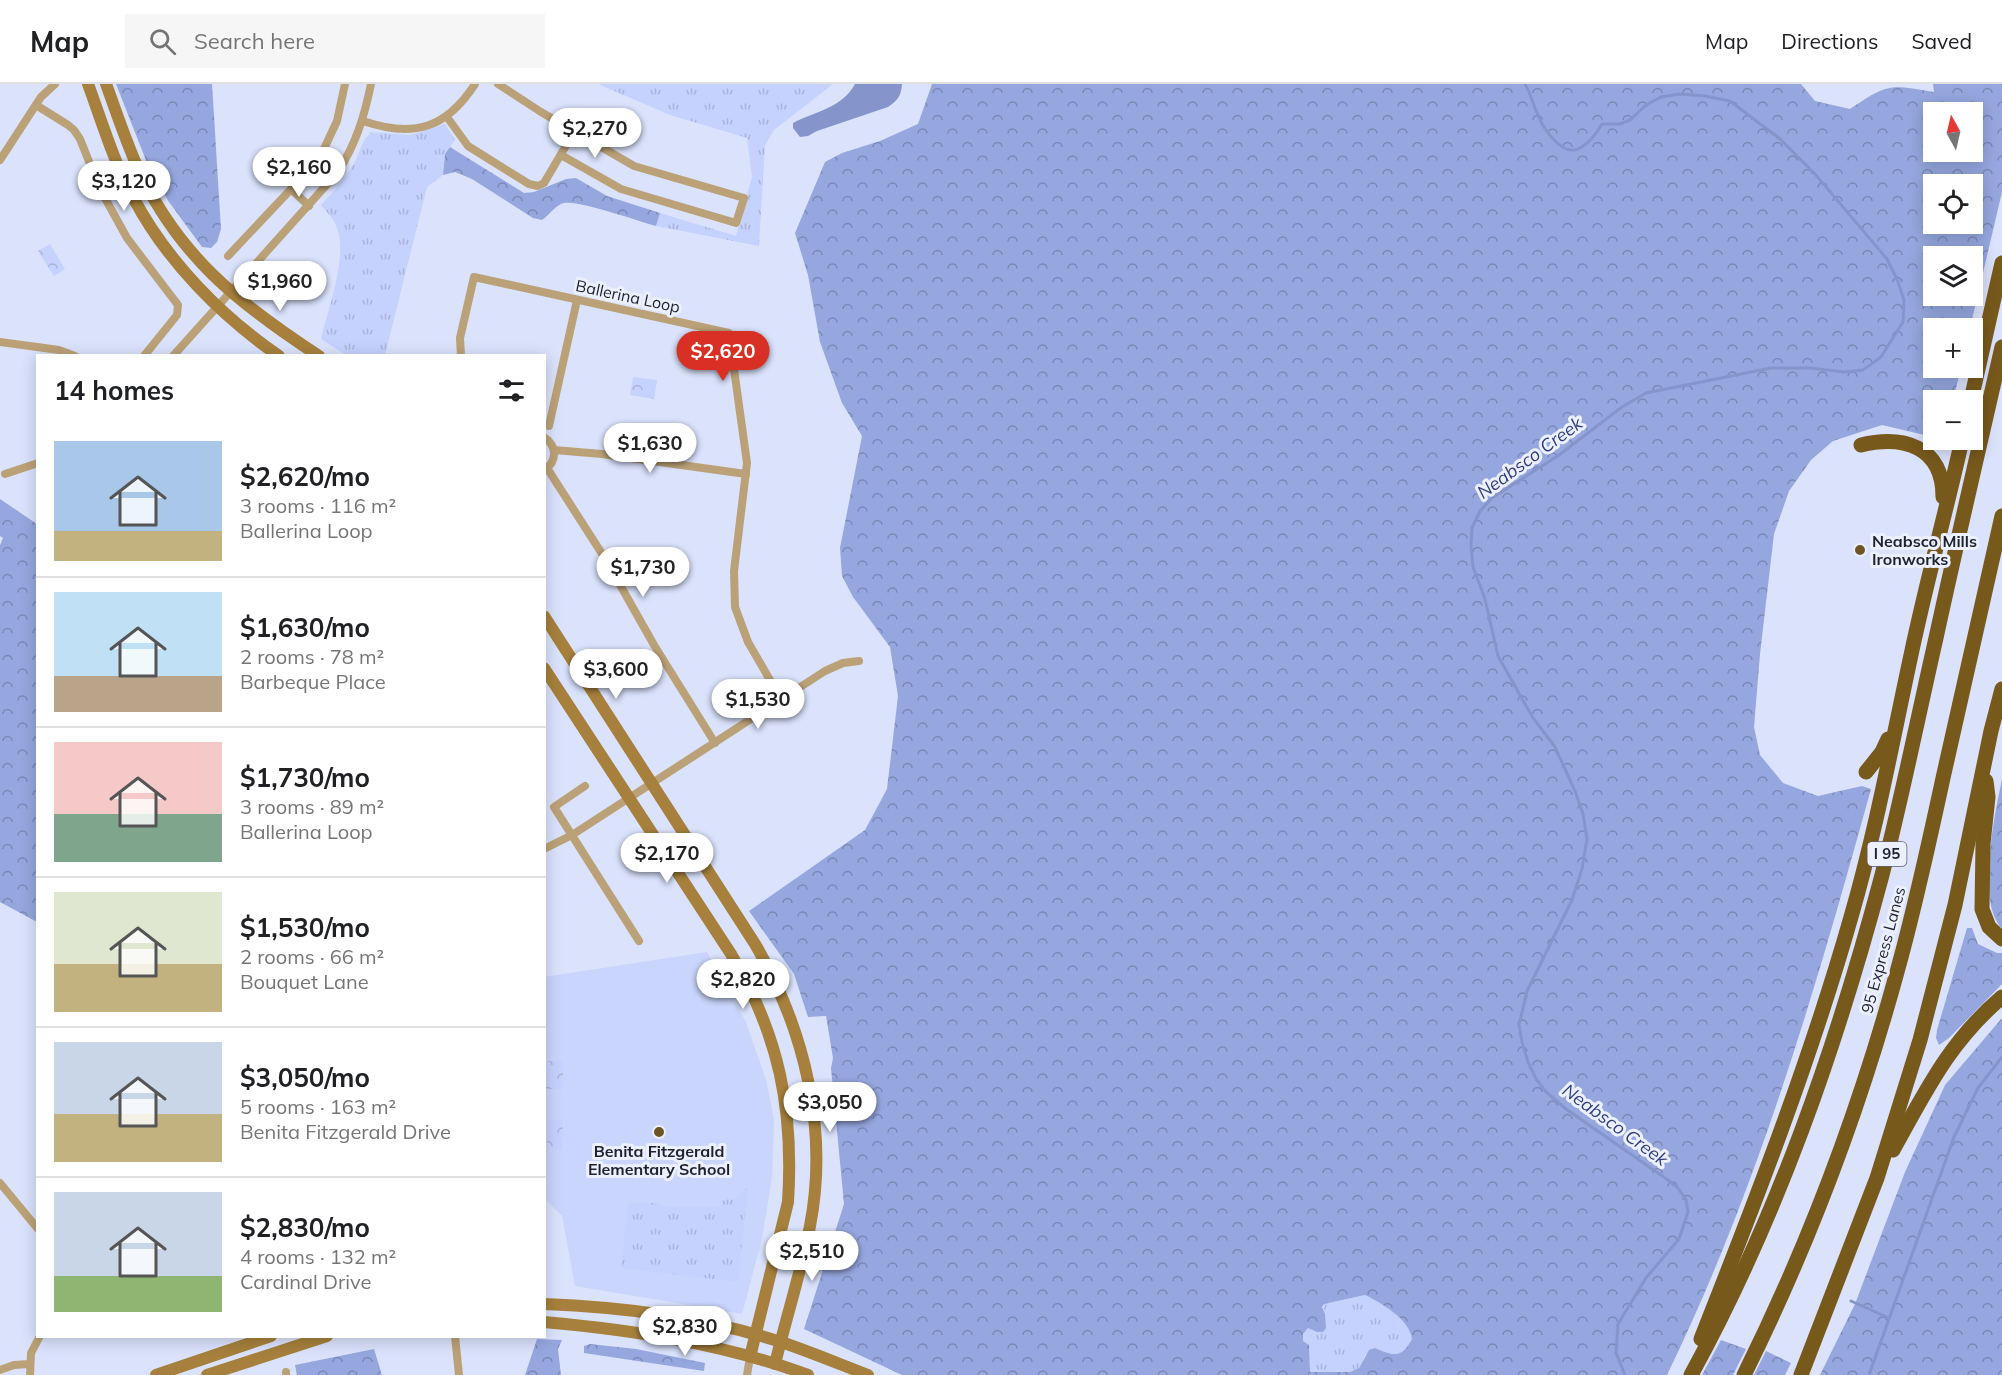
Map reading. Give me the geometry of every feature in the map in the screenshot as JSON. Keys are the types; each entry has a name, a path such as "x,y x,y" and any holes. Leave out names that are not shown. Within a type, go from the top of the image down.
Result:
{"highway":[{"path":"1973,390 2002,263"},
{"name":"I 95","path":"1688,1375 1705,1341 1725,1312 1779,1190 1814,1100 1848,996 1882,874 2002,347"},
{"path":"1861,445 1883,441 1903,442 1930,456 1941,474 1943,514"},
{"path":"1705,1341 1810,1052 1862,877 1959,450"},
{"name":"95 Express Lanes","path":"1744,1375 1799,1256 1833,1168 1864,1080 1897,972 1925,859 2002,516"},
{"path":"1802,1373 1877,1178 1905,1090 1955,905 2002,689"},
{"path":"1866,772 1882,752 1903,694"},
{"path":"1984,766 1988,797 1983,844 1982,909 1989,927 2002,939"},
{"path":"1877,1178 1939,1066 1978,1019 2002,997"}],"main road":[{"path":"88,84 106,135 134,199 157,236 178,264 217,305 276,354"},
{"path":"106,84 138,167 159,206 193,254 229,291 316,354"},
{"path":"546,619 767,964 788,1009 804,1062 816,1141 814,1202 806,1245 773,1369"},
{"path":"546,671 743,975 766,1024 780,1070 788,1124 790,1177 788,1202 750,1357"},
{"path":"546,1304 636,1311 680,1318 780,1342 868,1375"},
{"path":"546,1322 655,1335 750,1357 773,1369 808,1375"},
{"path":"156,1375 265,1338"},
{"path":"207,1375 321,1338"}],"street":[{"path":"0,160 41,97 55,84"},
{"path":"228,256 315,162 331,136 339,115 345,84"},
{"path":"175,354 338,172 352,148 363,121 371,84"},
{"path":"363,121 391,129 428,126 447,117 464,101 475,84"},
{"path":"498,84 574,132 634,166 744,198 736,223 621,189 561,154"},
{"path":"36,105 74,130 115,218 144,262 178,305 177,315 146,354"},
{"path":"447,117 468,146 529,184 538,186 544,183 574,132"},
{"path":"291,189 309,206"},
{"name":"Ballerina Loop","path":"460,354 460,338 474,278 729,333 747,456 734,571 735,607 748,642 781,699"},
{"path":"549,426 577,300"},
{"path":"0,342 59,350 70,354"},
{"path":"546,438 555,450 553,460 546,469 616,576 654,645 715,742"},
{"path":"555,450 602,454 746,474"},
{"path":"5,474 36,464"},
{"path":"546,848 572,835 836,665 859,661"},
{"path":"585,786 554,807 639,940"},
{"path":"0,1183 36,1227"},
{"path":"30,1375 31,1353 39,1338"},
{"path":"455,1338 459,1375"},
{"path":"747,1375 750,1357"},
{"path":"0,1370 14,1365 30,1364"}],"shaded area":[{"path":"855,84 902,84 898,97 888,107 800,137 793,128 793,123 836,104 850,92"},
{"name":"Benita Fitzgerald Elementary School","path":"707,952 746,1022 766,1080 774,1120 772,1176 767,1209 761,1243 742,1314 575,1286 562,1216 546,1200 546,977"}],"green space":[{"path":"116,84 212,84 221,229 217,242 211,248 202,247 169,202 149,168"},
{"path":"598,84 833,84 774,130 765,145 759,246 656,226 660,213 736,236 752,177 747,138 670,115"},
{"path":"932,84 1801,84 1815,101 1850,109 1889,88 1934,92 1933,84 2002,84 2002,192 1983,273 1983,246 1923,246 1923,306 1975,306 1972,318 1923,318 1923,378 1958,378 1956,390 1923,390 1923,435 1882,425 1833,441 1811,460 1789,491 1774,534 1754,727 1760,755 1783,783 1818,796 1862,786 1871,789 1806,1013 1757,1160 1730,1233 1667,1375 902,1375 804,1329 844,1204 831,1068 833,1058 826,1016 808,1017 794,974 749,911 865,830 887,789 898,696 890,647 853,597 842,576 840,548 862,436 842,403 820,342 808,275 795,233 825,162 842,153 880,141 918,124","holes":["1365,1295 1387,1307 1401,1319 1412,1339 1408,1345 1397,1354 1375,1348 1369,1350 1359,1368 1350,1372 1310,1372 1309,1345 1303,1341 1303,1334 1308,1328 1317,1332 1323,1332 1326,1328 1322,1307 1324,1304"]},
{"path":"445,124 455,140 445,154 443,175 427,187 385,354 344,354 321,339 339,268 340,240 336,225 321,205 351,169 370,132 410,135"},
{"path":"450,147 524,193 534,192 566,179 576,178 607,196 660,213 656,226 572,203 559,205 542,220 533,218 472,179 455,172 443,175 445,154"},
{"path":"50,244 65,269 54,276 38,251"},
{"path":"633,377 657,380 654,399 630,395"},
{"path":"0,499 36,523 36,921 0,902 0,545 3,538 0,536"},
{"path":"2002,779 2002,928 1994,916 1989,879 1992,834"},
{"path":"1967,928 1972,928 1978,944 2002,953 2002,984 1949,1038 1939,1045 1936,1038 1937,1030"},
{"path":"2002,1018 2002,1375 1820,1375 1855,1304 1905,1172 1945,1085"},
{"path":"547,1061 563,1061 563,1089 546,1089"},
{"path":"547,1120 563,1120 562,1150 547,1149"},
{"path":"748,1187 738,1282 621,1268 628,1202 652,1203 667,1207 720,1207 721,1201 735,1198"},
{"path":"1366,1295 1401,1318 1412,1339 1408,1345 1397,1354 1375,1348 1365,1355 1359,1368 1350,1372 1310,1372 1309,1345 1302,1341 1303,1334 1323,1311 1324,1304"},
{"path":"537,1339 562,1340 558,1349 561,1375 525,1375"},
{"path":"1721,1340 1746,1349 1733,1375 1702,1375"},
{"path":"590,1344 636,1349 705,1363 704,1371 584,1353 584,1346"},
{"path":"374,1349 382,1375 297,1375 295,1365"},
{"path":"1766,1351 1791,1363 1785,1375 1754,1375"}],"waterway":[{"name":"Neabsco Creek","path":"1525,84 1540,120 1557,143 1568,150 1578,149 1587,144 1602,124 1620,124 1630,120 1646,105 1661,97 1680,94 1730,101 1780,139 1815,174 1887,259 1904,300 1903,322 1881,357 1863,370 1844,372 1810,368 1771,368 1646,393 1622,407 1559,455 1492,498 1480,511 1472,528 1473,567 1485,599 1498,656 1533,718 1555,747 1575,791 1583,814 1587,839 1582,869 1572,900 1527,991 1519,1025 1528,1062 1536,1079 1546,1092 1566,1109 1668,1180 1678,1188 1686,1200 1688,1212 1679,1239 1646,1278 1618,1324 1616,1353 1625,1375"},
{"path":"1869,1375 1954,1137 1978,1088 2002,1057"},
{"path":"1851,1301 1889,1318"}],"place":[{"name":"Neabsco Mills Ironworks","path":"1860,550"},
{"name":"Benita Fitzgerald Elementary School","path":"659,1132"}]}
